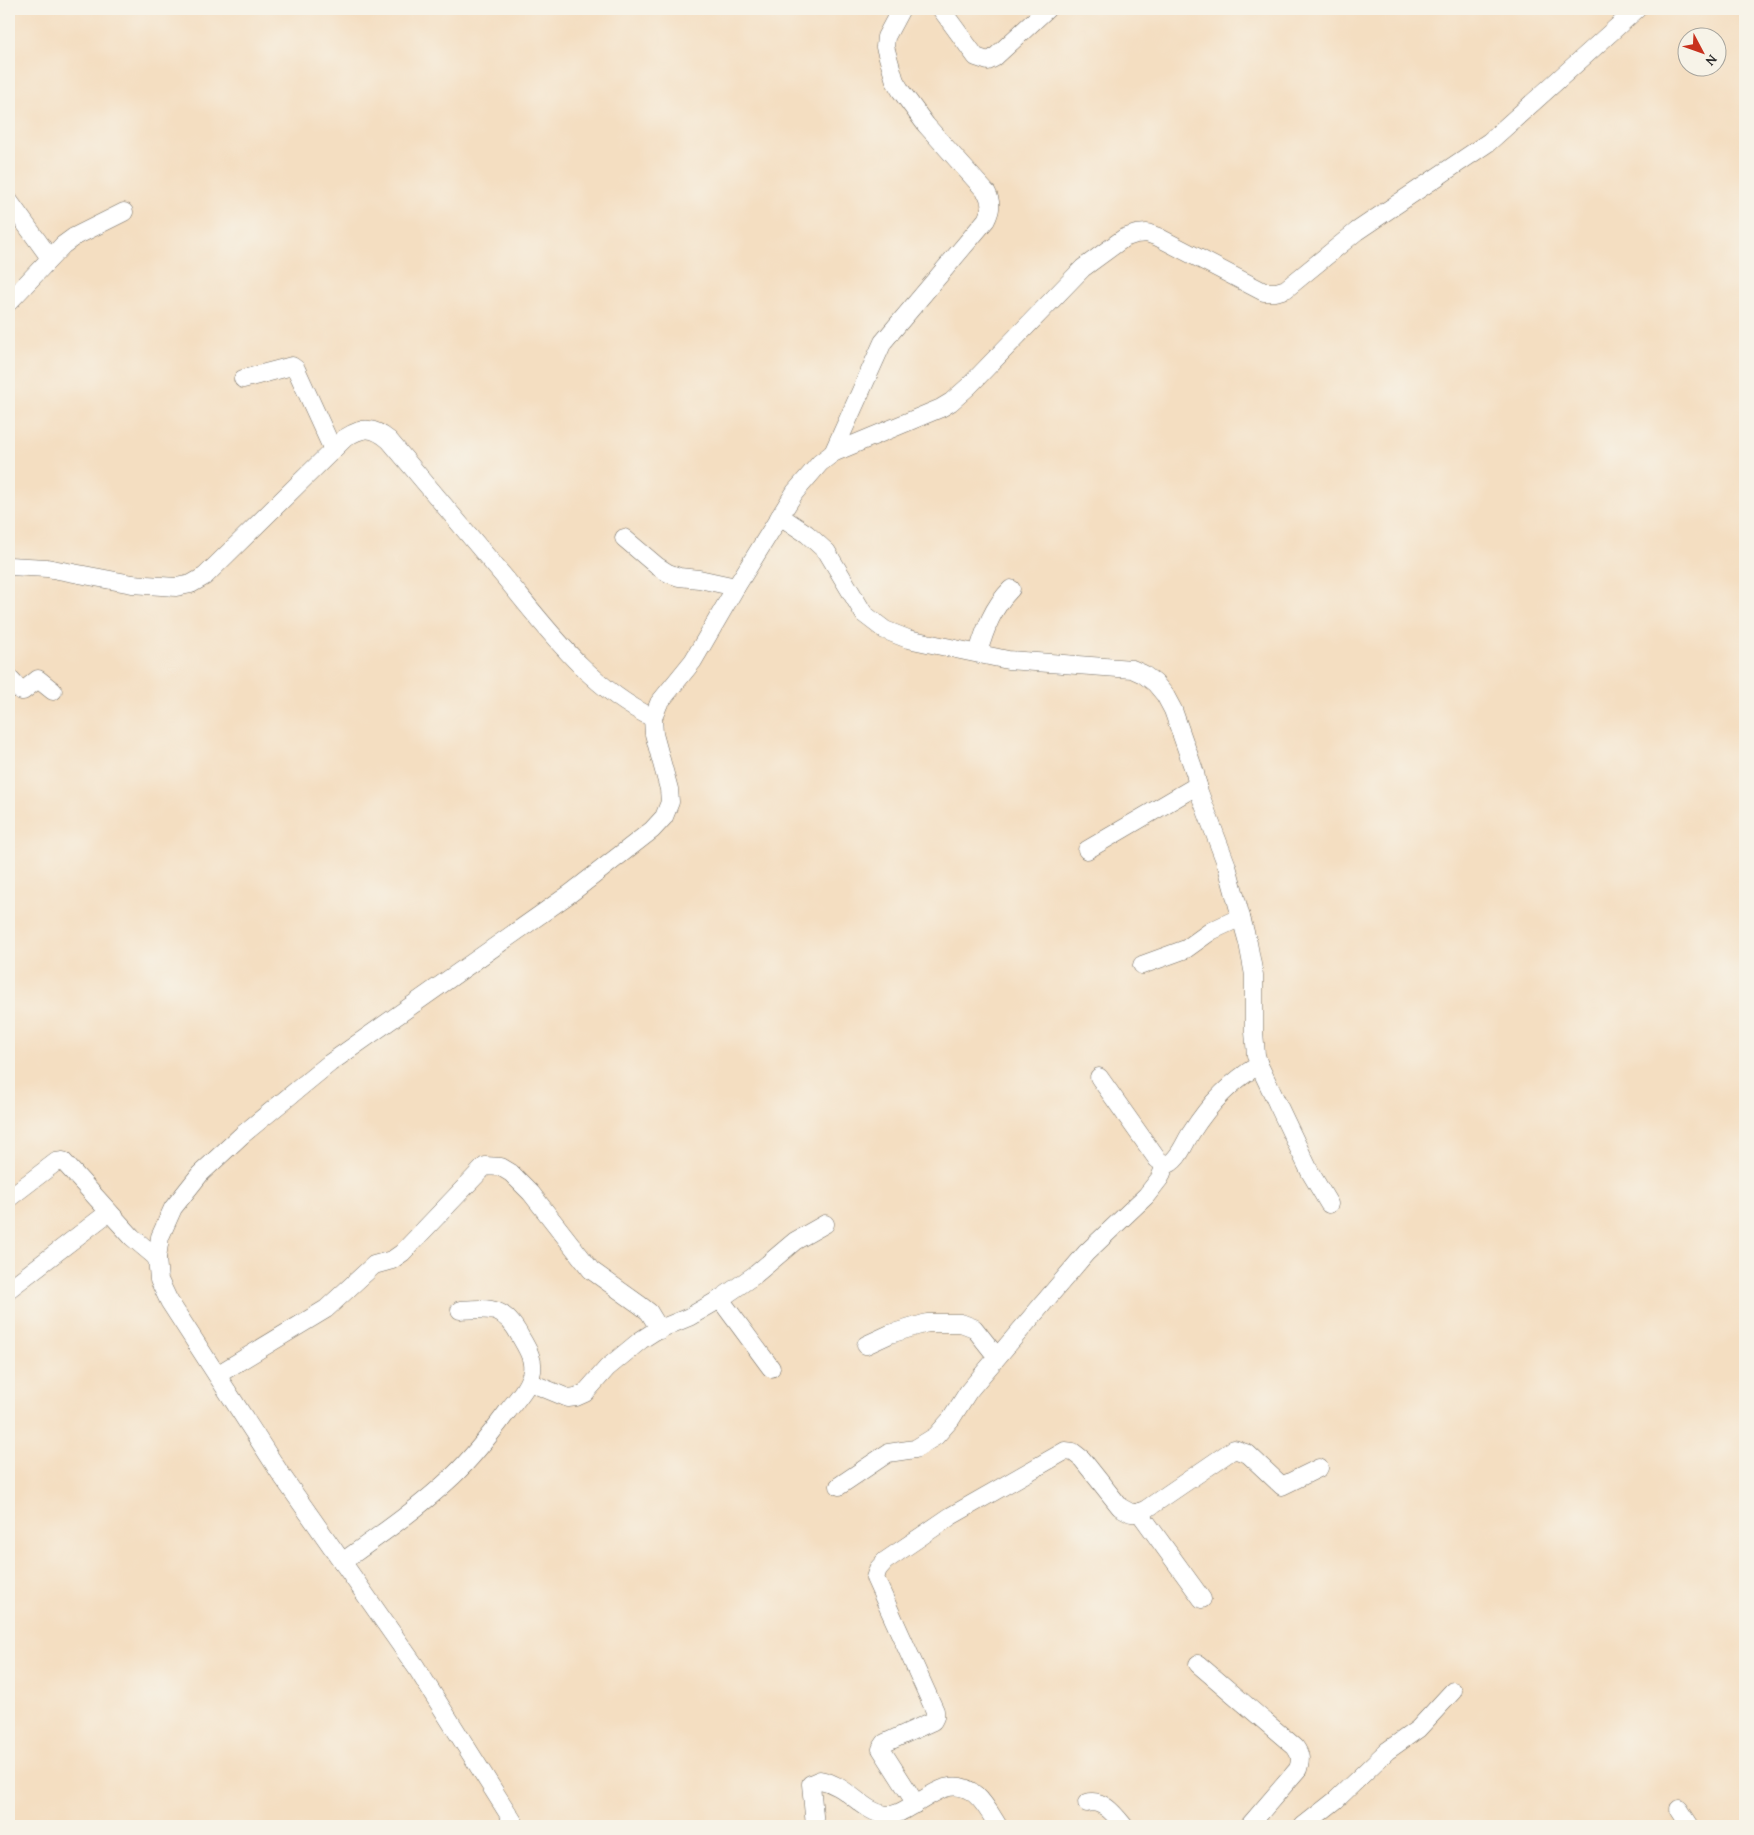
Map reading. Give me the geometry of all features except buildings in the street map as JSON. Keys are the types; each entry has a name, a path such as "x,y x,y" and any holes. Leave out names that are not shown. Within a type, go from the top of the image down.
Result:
{"street":[{"path":"832,452 883,342 986,220 990,211 991,201 987,193 926,124 900,91 895,81 885,47 886,37 901,9"},
{"path":"941,9 976,57 988,61 994,58 1047,9"},
{"path":"516,1826 416,1667 280,1473 169,1301 159,1280 157,1258 160,1237 173,1208 200,1174 242,1135 330,1063 571,893 652,830 664,816 670,802 669,790 654,734 653,718 663,698 693,661 795,492 832,452 951,402 969,386 1073,278 1124,238 1147,233 1264,292 1276,292 1286,289 1357,231 1488,142 1637,9"},
{"path":"9,201 50,258"},
{"path":"9,302 50,258 74,237 124,212"},
{"path":"243,379 292,366 296,369 333,450"},
{"path":"9,566 47,568 132,584 176,586 191,584 205,576 345,438 356,431 368,429 378,431 389,440 558,641 592,678 632,708 653,718"},
{"path":"780,516 807,534 827,552 864,614 885,630 908,639 1008,660 1132,669 1143,674 1165,695 1173,710 1227,866 1248,944 1254,975 1254,1032 1259,1065 1310,1172 1329,1204"},
{"path":"624,538 668,573 679,577 699,578 736,587"},
{"path":"978,654 994,610 1012,589"},
{"path":"9,678 21,691 24,691 38,679 53,691"},
{"path":"1087,850 1198,785"},
{"path":"1142,965 1186,949 1211,931 1241,917"},
{"path":"1165,1165 1171,1163 1218,1097 1245,1073 1259,1065"},
{"path":"1099,1077 1157,1159 1165,1165"},
{"path":"9,1198 59,1160 62,1161 132,1237 157,1258"},
{"path":"839,1486 888,1453 915,1449 936,1436 951,1419 968,1392 1086,1253 1146,1196 1160,1178 1165,1165"},
{"path":"217,1375 326,1309 374,1265 392,1260 402,1253 485,1166 501,1167 511,1172 531,1193 591,1270 649,1312 660,1330"},
{"path":"9,1289 109,1212"},
{"path":"529,1382 554,1394 568,1398 585,1393 608,1368 655,1331 689,1317 720,1299 756,1274 795,1241 824,1224"},
{"path":"720,1299 772,1368"},
{"path":"342,1562 402,1519 453,1476 483,1444 529,1382 532,1369 530,1355 516,1328 506,1317 495,1309 460,1310"},
{"path":"866,1345 890,1334 927,1323 961,1322 974,1328 997,1357"},
{"path":"916,1804 881,1749 885,1742 933,1721 935,1711 875,1578 878,1569 885,1561 951,1516 1065,1451 1073,1452 1082,1459 1120,1507 1131,1513 1145,1510 1234,1449 1248,1454 1282,1486 1319,1468"},
{"path":"1139,1512 1202,1599"},
{"path":"1198,1664 1300,1753 1301,1761 1298,1769 1249,1826"},
{"path":"1303,1826 1336,1800 1387,1751 1418,1729 1452,1691"},
{"path":"815,1826 811,1784 816,1780 830,1782 839,1786 872,1810 891,1815 899,1813 944,1788 956,1786 966,1788 977,1794 998,1826"},
{"path":"1087,1802 1094,1800 1100,1802 1124,1826"},
{"path":"1679,1809 1690,1826"}]}
